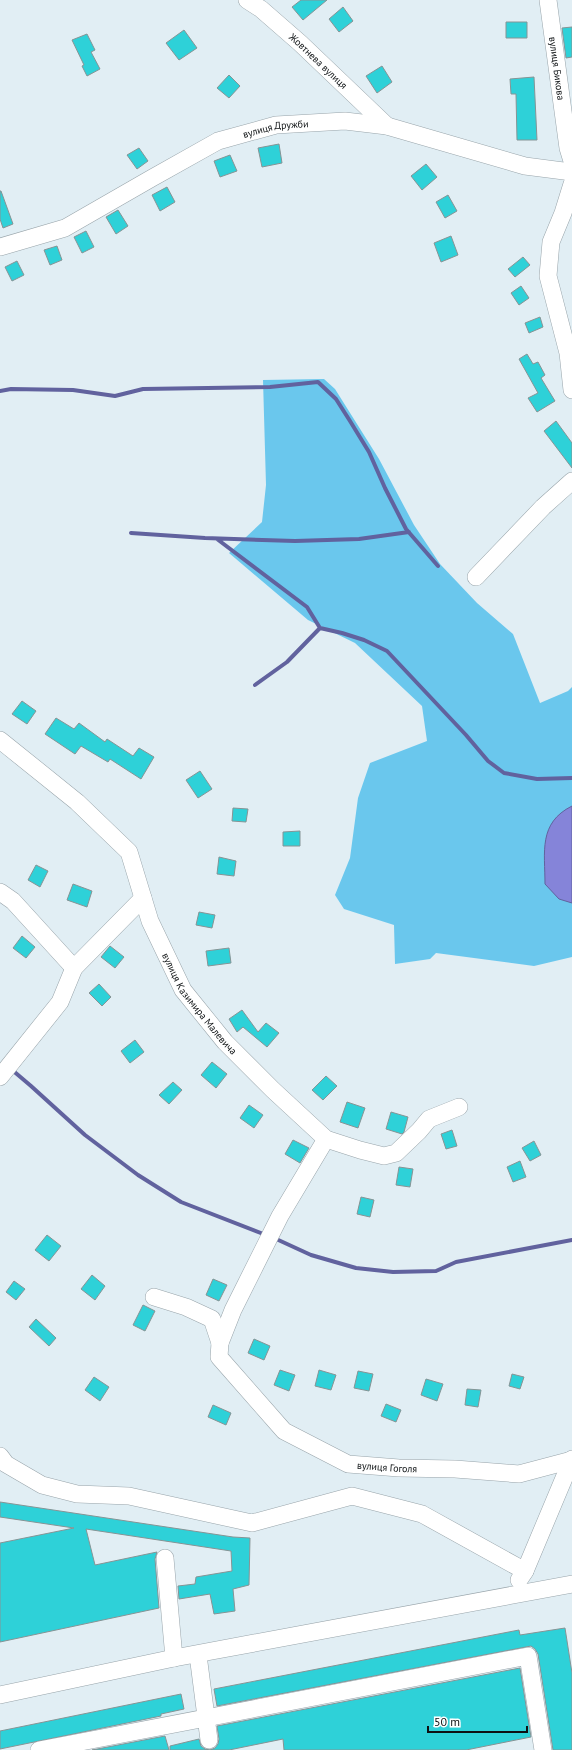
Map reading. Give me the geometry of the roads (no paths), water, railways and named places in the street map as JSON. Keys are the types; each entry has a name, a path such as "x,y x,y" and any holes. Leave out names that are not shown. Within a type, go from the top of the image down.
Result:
{"street":[{"name":"Жовтнева вулиця","path":"247,0 261,9 300,43 387,126"},
{"name":"вулиця Бикова","path":"548,0 568,148 572,161"},
{"name":"вулиця Дружби","path":"0,247 65,228 218,142 276,125 345,121 387,126 525,166 572,172"},
{"path":"572,184 563,213 551,242 548,276 568,353 572,390"},
{"path":"476,577 538,512 572,481"},
{"name":"вулиця Казимира Малевича","path":"0,740 77,802 129,852 150,921 183,990 225,1042 273,1090 326,1139 384,1156 396,1153 429,1119 459,1107"},
{"path":"0,892 13,901 74,968"},
{"path":"0,1077 60,1002 74,968 144,898"},
{"path":"219,1350 233,1310 280,1216 326,1139"},
{"path":"154,1297 186,1307 212,1319 219,1350"},
{"name":"вулиця Гоголя","path":"219,1350 284,1431 348,1464 399,1468 455,1469 519,1474 572,1460"},
{"path":"0,1456 6,1464 42,1485 77,1494 129,1496 252,1523 352,1496 422,1514 525,1571"},
{"path":"510,1596 525,1571 572,1460"},
{"path":"165,1558 174,1658"},
{"path":"0,1695 174,1658 198,1655 572,1584"},
{"path":"198,1655 209,1740"},
{"path":"39,1750 528,1656 543,1750"}],"waterway":[{"path":"0,391 11,389 73,390 115,396 143,389 270,387 318,382 336,399 369,452 406,529 438,566"},
{"path":"131,533 205,538 295,541 359,539 409,532"},
{"path":"217,539 307,607 320,628"},
{"path":"255,685 287,662 320,628 342,633 364,640 387,651 466,735 488,761 504,773 537,779 572,778"},
{"path":"11,1069 85,1135 138,1175 181,1202 266,1235"},
{"path":"274,1238 311,1255 356,1268 393,1272 436,1271 456,1262 572,1240"}]}
